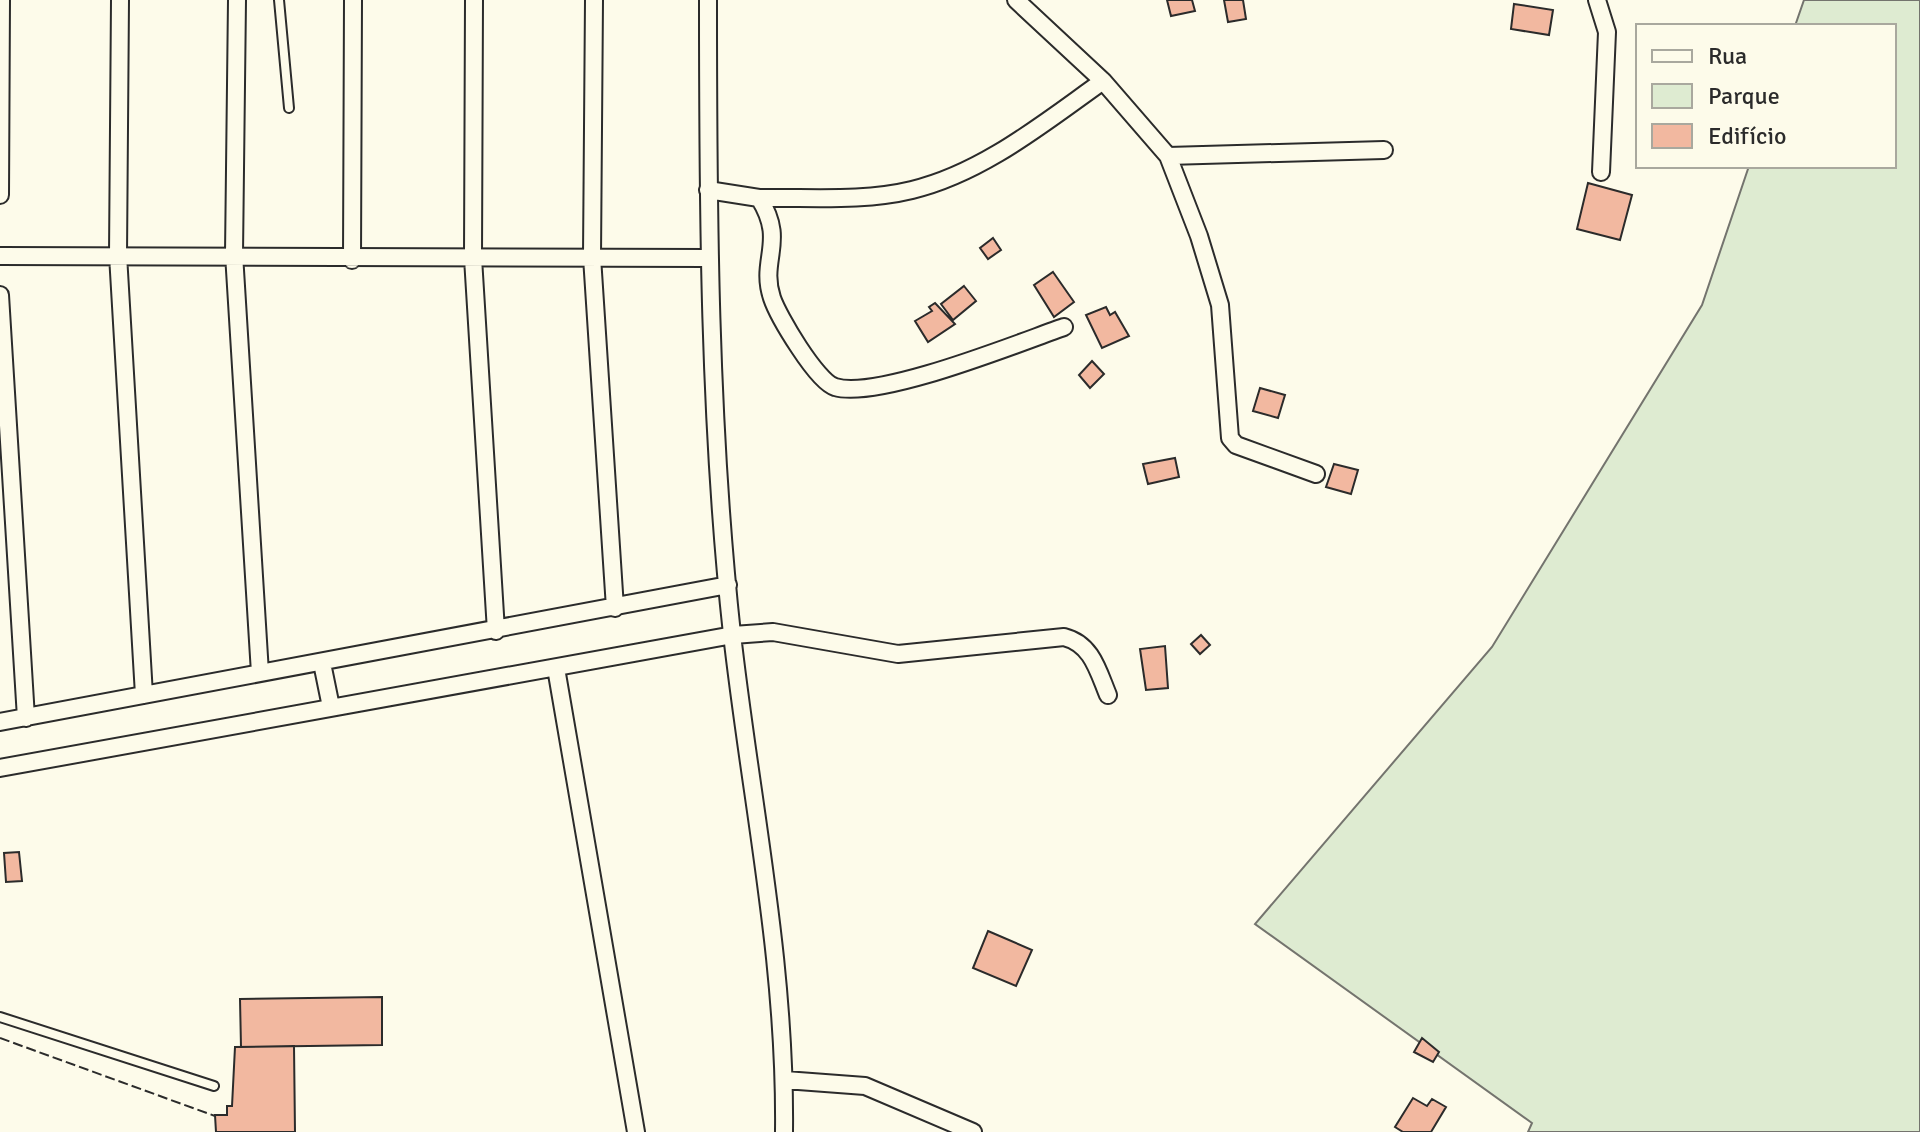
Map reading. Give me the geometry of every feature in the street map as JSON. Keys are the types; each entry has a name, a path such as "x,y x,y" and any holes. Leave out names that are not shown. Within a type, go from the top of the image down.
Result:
{"street":[{"path":"0,195 1,0"},
{"path":"120,0 118,255 144,695"},
{"path":"237,0 234,254 260,673"},
{"path":"352,260 353,0"},
{"path":"474,0 473,258 496,631"},
{"path":"594,0 592,257 615,608"},
{"path":"708,0 708,258 728,585 779,967 785,1080 784,1132"},
{"path":"1016,0 1103,81 1168,156 1190,211 1220,305 1230,438 1236,445 1316,474"},
{"path":"1597,0 1607,32 1601,172"},
{"path":"708,190 759,198 866,196 913,190 973,166 1103,81"},
{"path":"1168,156 1384,150"},
{"path":"759,198 772,218 774,233 771,296 821,377 832,386 861,387 935,373 1064,327"},
{"path":"0,256 234,254 352,260 708,258"},
{"path":"0,295 26,718"},
{"path":"0,722 728,585"},
{"path":"0,768 733,635 773,632 898,654 1064,637 1080,643 1090,654 1108,695"},
{"path":"322,663 331,707"},
{"path":"556,668 636,1132"},
{"path":"785,1080 865,1086 973,1132"}],"lane":[{"path":"279,0 289,108"},
{"path":"0,1017 214,1086"}],"green space":[{"path":"1804,0 1920,0 1920,1132 1528,1132 1532,1123 1255,924 1492,647 1702,305 1748,168 1896,168 1896,24 1796,24"}],"building":[{"path":"1167,0 1192,0 1195,11 1171,16"},
{"path":"1224,0 1243,0 1246,19 1228,22"},
{"path":"1514,4 1553,10 1549,35 1511,29"},
{"path":"1588,183 1632,195 1620,240 1577,229"},
{"path":"993,238 1001,250 988,259 980,248"},
{"path":"1053,272 1074,302 1054,317 1034,285"},
{"path":"964,286 976,301 953,320 941,304"},
{"path":"935,303 955,324 928,342 915,321 932,311 929,307"},
{"path":"1106,307 1110,315 1115,312 1129,336 1102,348 1086,315"},
{"path":"1092,361 1104,374 1090,388 1079,375"},
{"path":"1260,388 1285,395 1278,418 1253,411"},
{"path":"1175,458 1179,477 1148,484 1143,464"},
{"path":"1334,464 1358,470 1351,494 1326,487"},
{"path":"1201,635 1210,645 1200,654 1191,644"},
{"path":"1165,646 1168,688 1146,690 1140,649"},
{"path":"19,852 22,881 6,882 4,853"},
{"path":"988,931 1032,950 1016,986 973,968"},
{"path":"382,997 382,1045 241,1047 240,999"},
{"path":"1422,1038 1439,1052 1433,1062 1414,1052"},
{"path":"294,1046 295,1132 216,1132 215,1115 227,1115 227,1106 232,1106 235,1047"},
{"path":"1413,1098 1427,1106 1432,1099 1446,1107 1431,1132 1403,1132 1395,1127"}],"fence":[{"path":"0,1038 215,1116"}]}
